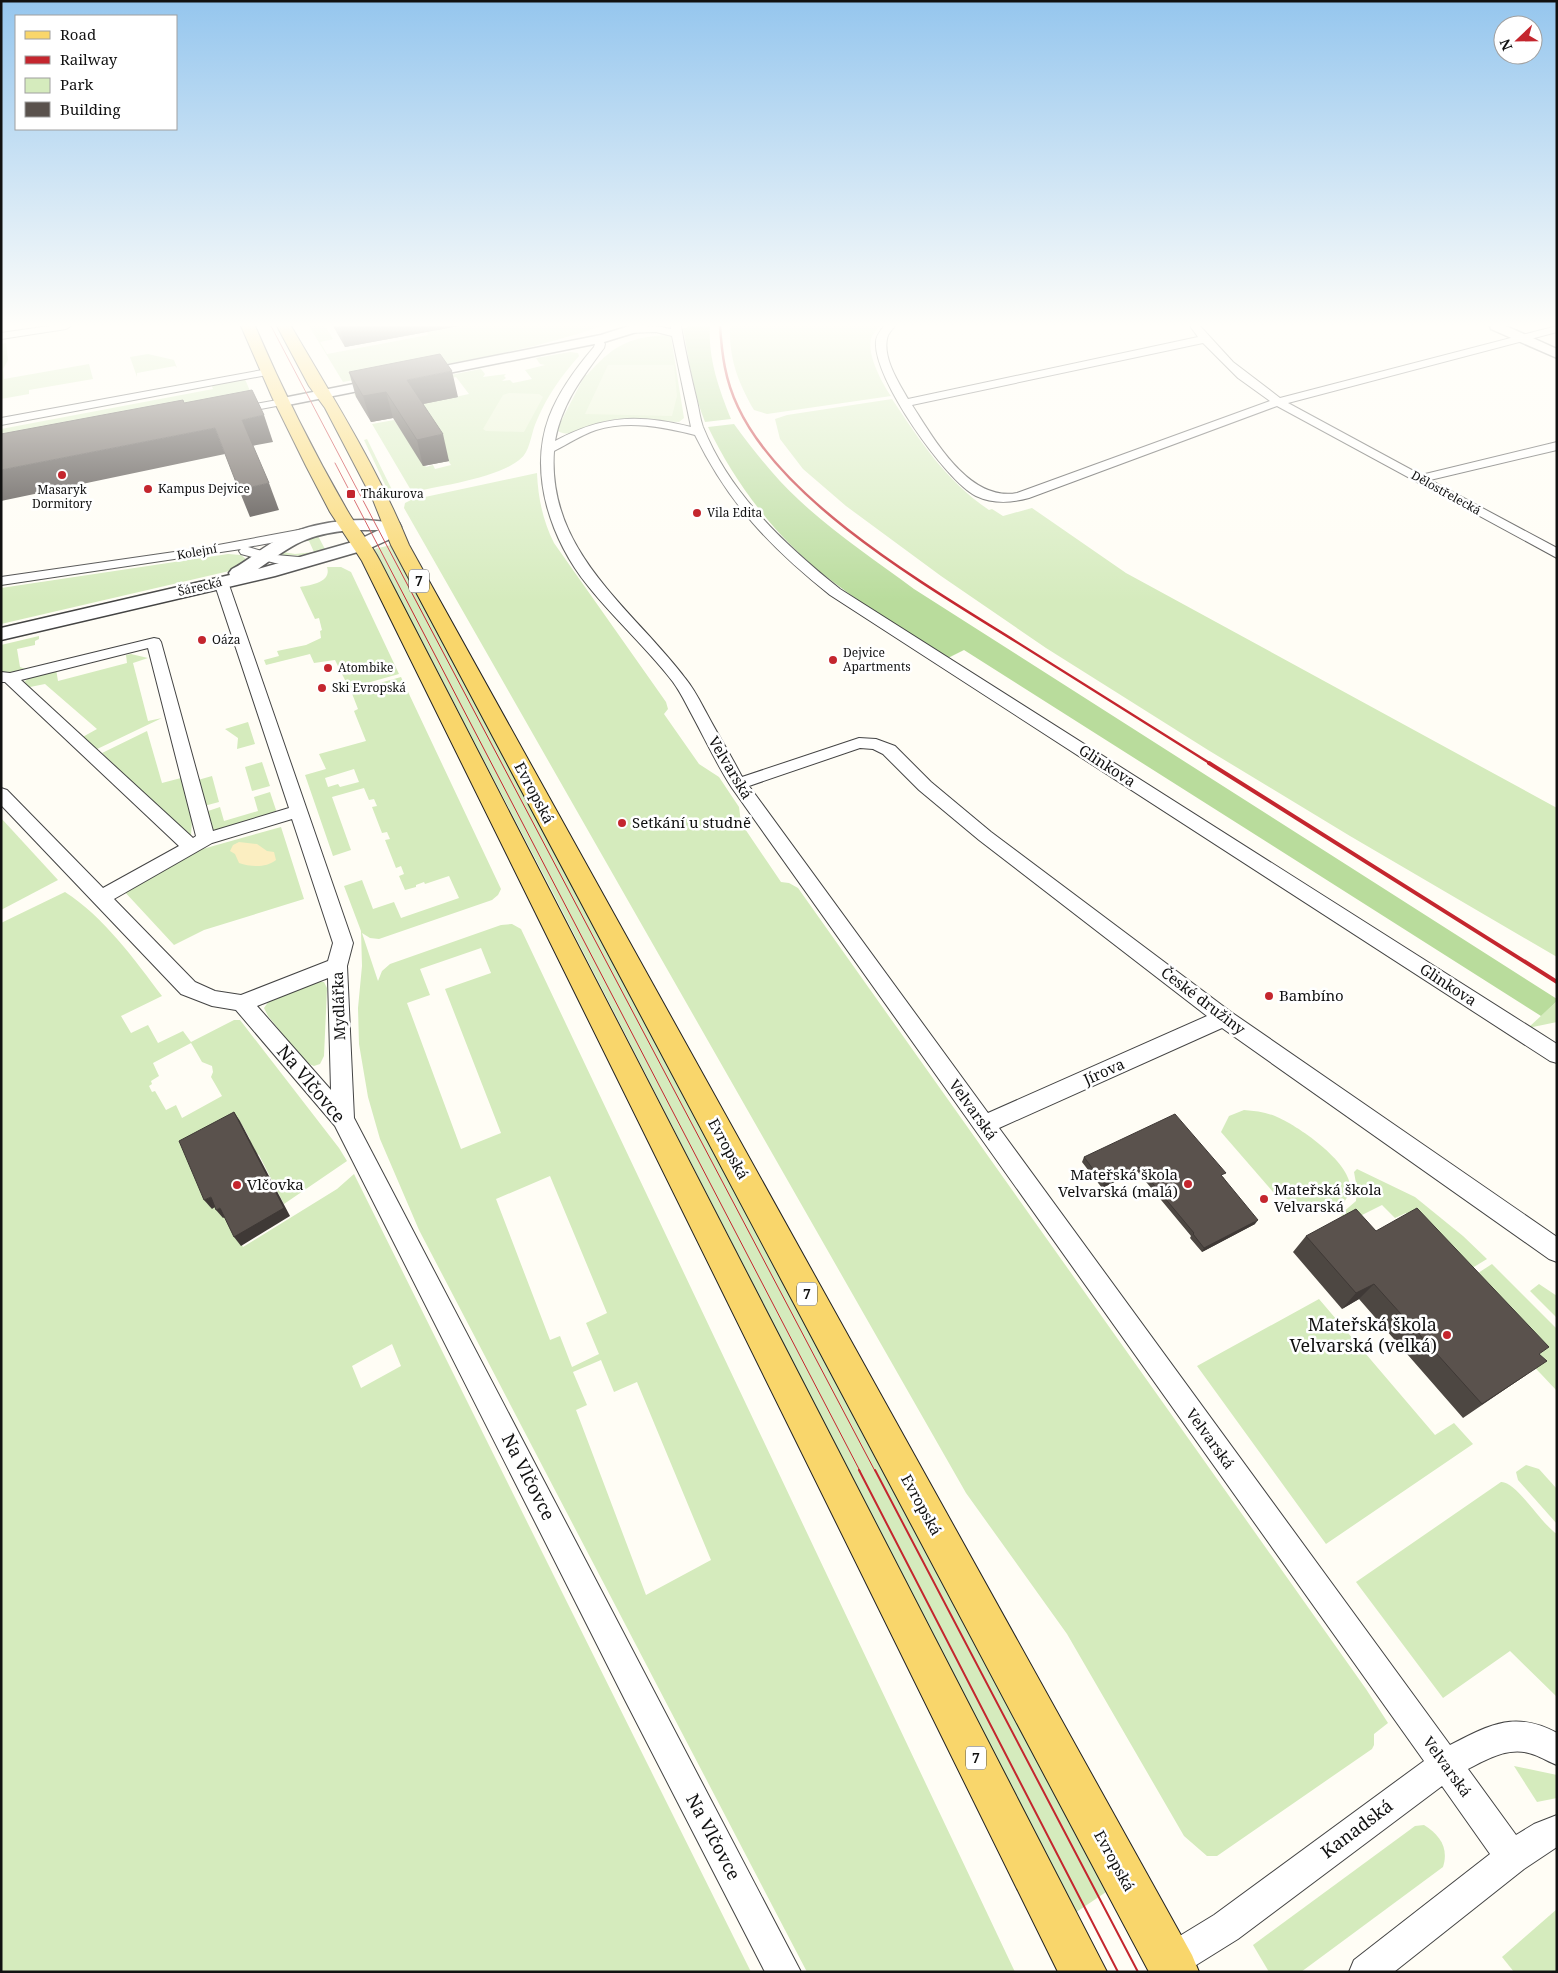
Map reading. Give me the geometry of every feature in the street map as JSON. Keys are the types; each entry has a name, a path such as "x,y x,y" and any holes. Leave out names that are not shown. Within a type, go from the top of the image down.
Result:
{"main road":[{"name":"7","path":"291,418 343,517 362,545 1083,1972"},
{"name":"Evropská","path":"338,418 382,500 400,545 1166,1968"}],"street":[{"path":"1,422 22,418"},
{"name":"Velvarská","path":"555,418 549,449 549,490 553,512 568,546 592,581 681,682 738,784 1512,1857"},
{"name":"Glinkova","path":"696,418 699,432 718,468 758,521 795,560 835,592 1557,1055"},
{"path":"915,418 958,475 973,489 995,498 1010,498 1024,495 1234,418"},
{"name":"Dělostřelecká","path":"1308,418 1557,554"},
{"path":"549,449 590,428 629,421 670,425 699,432"},
{"path":"1421,479 1557,446"},
{"name":"Kolejní","path":"1,581 202,552 314,531 343,517 367,524 393,527"},
{"name":"Šárecká","path":"1,634 269,572 362,545 382,536 393,527"},
{"path":"221,582 245,570 284,542 296,536 314,531"},
{"path":"202,552 238,551 285,561 305,561"},
{"name":"Mydlářka","path":"221,582 343,943 337,966 343,1119"},
{"path":"6,678 154,642 198,843"},
{"path":"6,678 198,843"},
{"name":"České družiny","path":"738,784 859,743 876,744 889,750 925,786 985,836 1224,1018 1557,1251"},
{"path":"1,794 188,988 212,998 242,1003 337,966"},
{"path":"102,897 198,843 298,811"},
{"name":"Na Vlčovce","path":"242,1003 343,1119 636,1689 784,1972"},
{"name":"Jírova","path":"984,1125 1224,1018"},
{"name":"Kanadská","path":"1166,1968 1226,1927 1445,1764 1486,1743 1515,1735 1539,1740 1557,1750"},
{"path":"1366,1972 1512,1857 1545,1835 1557,1831"}],"green space":[{"path":"59,418 159,418 1,448 1,429"},
{"path":"421,418 538,418 526,452 519,460 507,468 474,479 412,492 372,424 394,420 426,467 433,465 435,469 451,465"},
{"path":"489,418 532,418 524,432 486,431 483,429"},
{"path":"563,418 684,418 679,422 640,419 612,420 569,434 557,429"},
{"path":"704,418 731,419 705,422"},
{"path":"905,418 947,473 959,486 989,510 992,509 1003,516 1032,508 1126,573 1557,808 1557,957 1350,836 1208,750 1046,648 941,576 846,506 803,469 780,439 775,419"},
{"path":"734,424 765,464 812,512 914,589 1557,999 1557,1001 1541,1016 964,650 948,658 850,594 819,571 785,540 742,486 708,427"},
{"path":"367,439 393,492 389,493 364,440"},
{"path":"537,473 542,509 554,543 666,702 668,709 664,714 699,764 719,777 739,807 741,823 781,882 789,883 798,888 1366,1689 1388,1723 1374,1734 1372,1749 1217,1856 1207,1856 1184,1836 1067,1634 966,1493 404,508 405,503 411,500"},
{"path":"318,536 326,551 307,556 278,555 276,552 307,538","holes":["309,541 314,552 295,554 283,552 283,550"]},
{"path":"391,545 1106,1892 1075,1913 551,889 374,549"},
{"path":"228,554 241,555 247,560 238,569 1,624 1,588"},
{"path":"327,567 341,567 351,572 399,674 349,688 335,660 314,663 310,654 266,665 264,660 279,656 277,651 306,645 321,638 320,631 322,630 319,618 315,619 300,587 320,582 328,572"},
{"path":"39,636 39,639 35,641 35,645 17,649 20,667 29,670 1,673 1,645"},
{"path":"131,654 148,658 133,663 148,721 162,718 93,751 79,739 97,729 45,684 25,688 23,683 31,676 56,669 58,681 127,663 126,655"},
{"path":"401,677 501,889 492,900 379,939 370,938 362,933 378,981 382,971 390,964 501,925 512,924 521,929 1015,1972 807,1972 419,1230 380,1139 368,1097 359,1044 358,1008 362,966 361,931 344,886 362,880 373,909 394,902 401,918 459,898 449,876 425,884 424,882 416,885 416,887 405,890 399,876 404,874 401,866 396,868 385,840 390,839 387,832 382,833 372,807 377,806 374,799 369,800 364,788 332,797 351,850 333,856 305,775 326,769 319,754 366,741 354,711 358,709 351,691","holes":["354,769 359,782 340,787 338,784 328,787 325,778","481,948 491,973 445,989 501,1133 461,1149 407,1003 430,995 420,969","550,1176 607,1313 586,1323 599,1354 572,1367 560,1336 550,1340 496,1199","601,1360 614,1392 637,1382 711,1560 646,1595 576,1410 587,1405 573,1372"]},
{"path":"248,722 255,744 237,749 238,738 225,729"},
{"path":"147,731 162,783 181,778 192,820 191,836 188,836 102,753"},
{"path":"262,762 270,786 252,791 245,767"},
{"path":"212,776 219,802 204,806 198,780"},
{"path":"270,792 277,813 219,831 212,829 205,812 220,807 224,821 258,811 254,797"},
{"path":"1,818 58,880 1,910"},
{"path":"281,827 304,899 204,930 174,945 123,890 199,850"},
{"path":"65,892 105,926 162,996 121,1016 131,1033 148,1025 158,1043 183,1031 191,1042 234,1020 240,1020 339,1148 347,1161 284,1204 259,1155 242,1143 250,1139 240,1121 218,1205 227,1216 243,1247 337,1189 354,1174 751,1972 1,1972 1,923","holes":["191,1043 202,1062 212,1066 213,1072 211,1077 222,1096 182,1118 176,1105 166,1110 155,1091 152,1092 149,1086 152,1084 151,1081 159,1076 153,1063","392,1344 401,1366 361,1388 352,1366"]},
{"path":"324,982 327,988 324,1056 320,1064 314,1066 306,1063 268,1016 264,1008 271,998"},
{"path":"1557,1001 1557,1022 1528,1028"},
{"path":"1244,1110 1275,1116 1322,1146 1343,1168 1349,1179 1350,1190 1343,1204 1329,1209 1315,1208 1296,1203 1273,1192 1221,1132 1229,1116"},
{"path":"1357,1169 1415,1197 1463,1236 1487,1259 1464,1273 1406,1213 1395,1218 1382,1205 1348,1222 1341,1214 1356,1201 1357,1189 1354,1172"},
{"path":"1492,1264 1557,1329 1557,1391 1458,1286"},
{"path":"1539,1284 1557,1296 1557,1318 1530,1291"},
{"path":"1319,1299 1435,1435 1454,1423 1473,1444 1326,1544 1197,1366"},
{"path":"1526,1465 1539,1469 1557,1489 1557,1524 1518,1480 1516,1472"},
{"path":"1501,1482 1514,1488 1557,1534 1557,1697 1510,1651 1443,1698 1356,1582"},
{"path":"1514,1766 1557,1775 1557,1798 1537,1802"},
{"path":"1424,1825 1435,1833 1442,1843 1445,1854 1443,1867 1301,1972 1269,1972 1253,1945 1415,1826"},
{"path":"1557,1909 1557,1972 1514,1972 1502,1957"}],"sand":[{"path":"239,842 257,844 267,851 274,852 276,860 272,863 258,866 239,863 235,854 230,851 233,845"}],"building":[{"path":"86,418 250,418 242,420 269,483 239,490 215,428 1,470 1,434"},
{"path":"403,418 432,418 443,434 417,440"},
{"name":"Vlčovka","path":"234,1112 284,1208 234,1237 220,1208 216,1210 211,1197 204,1200 179,1141"},
{"name":"Mateřská škola Velvarská (malá)","path":"1175,1114 1226,1173 1221,1175 1258,1220 1204,1248 1194,1233 1139,1167 1104,1184 1084,1157"},
{"name":"Mateřská škola Velvarská (velká)","path":"1417,1208 1549,1347 1539,1354 1547,1361 1482,1404 1374,1284 1356,1293 1306,1236 1356,1209 1376,1231"}],"tram line":[{"path":"320,418 875,1471"},
{"path":"335,463 860,1471"},
{"path":"859,1470 1118,1972"},
{"path":"875,1470 1138,1972"}],"railway":[{"path":"745,418 759,442 788,476 822,509 860,539 941,595 1211,764"},
{"path":"1209,763 1557,982"}],"place":[{"name":"Masaryk Dormitory","path":"62,475"},
{"name":"Kampus Dejvice","path":"148,489"},
{"name":"Thákurova","path":"351,494"},
{"name":"Vila Edita","path":"697,513"},
{"name":"Oáza","path":"202,640"},
{"name":"Dejvice Apartments","path":"833,660"},
{"name":"Atombike","path":"328,668"},
{"name":"Ski Evropská","path":"322,688"},
{"name":"Setkání u studně","path":"622,823"},
{"name":"Bambíno","path":"1269,996"},
{"name":"Mateřská škola Velvarská (malá)","path":"1188,1184"},
{"name":"Vlčovka","path":"237,1185"},
{"name":"Mateřská škola Velvarská","path":"1264,1199"},
{"name":"Mateřská škola Velvarská (velká)","path":"1447,1335"}]}
